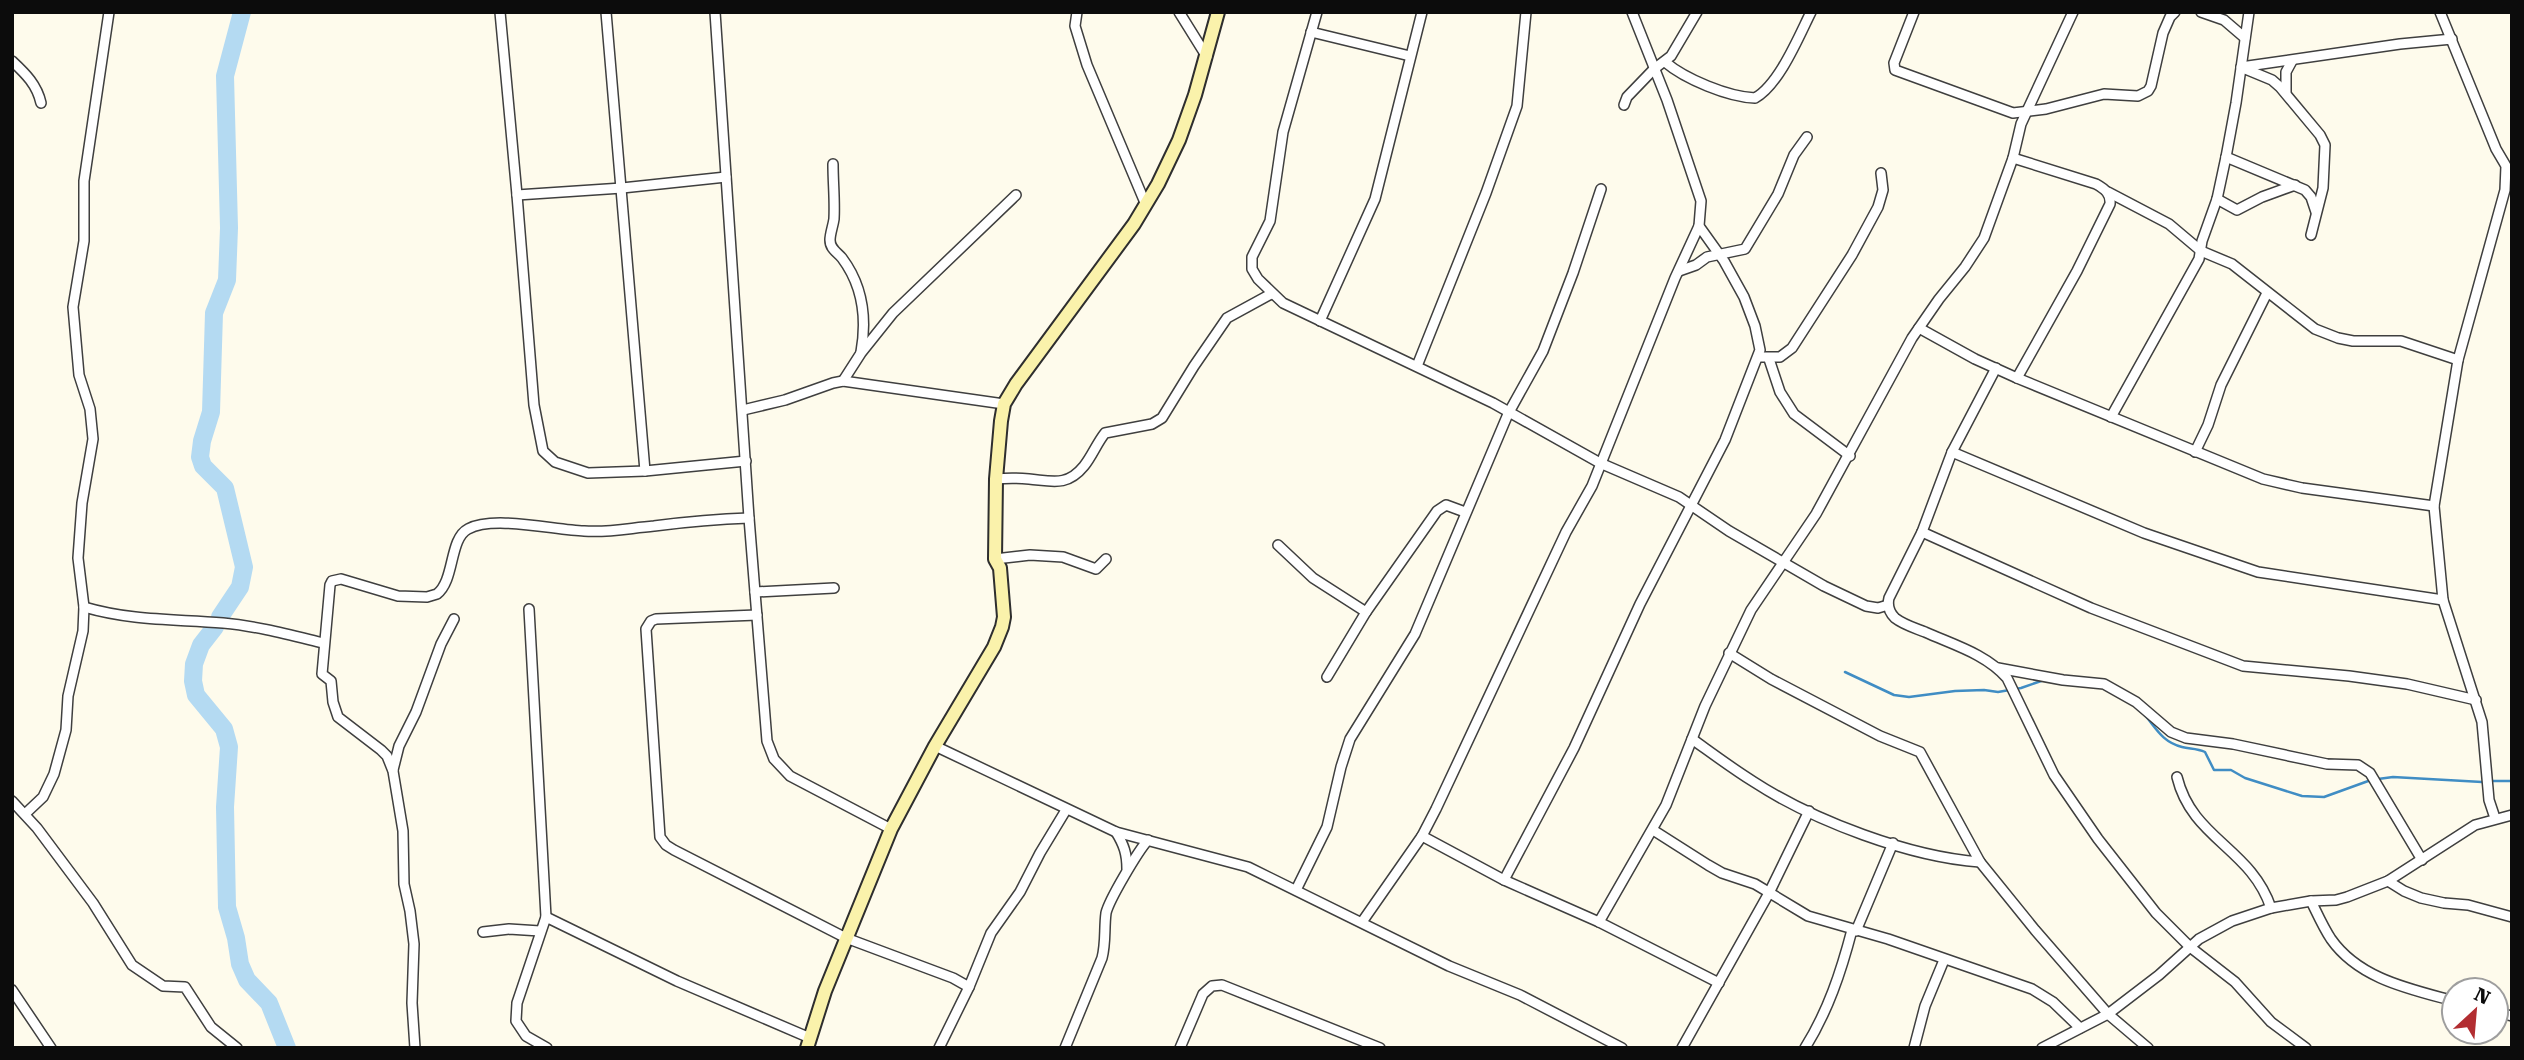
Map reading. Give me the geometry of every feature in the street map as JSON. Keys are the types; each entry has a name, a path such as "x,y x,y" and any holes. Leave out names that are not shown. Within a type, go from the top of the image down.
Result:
{"street":[{"path":"25,814 43,797 54,774 66,730 68,696 83,631 84,607 78,558 82,503 93,439 90,409 79,375 73,306 84,241 84,181 109,12"},
{"path":"499,12 534,405 543,451 555,462 588,472 645,471 746,461"},
{"path":"606,12 645,471"},
{"path":"715,12 749,518 770,752 781,768 800,783 891,829"},
{"path":"1070,12 1087,65 1146,205"},
{"path":"1075,26 1077,12"},
{"path":"1179,12 1207,57"},
{"path":"546,918 808,1043 846,938 891,829 935,746 994,647 1002,626 1004,617 1000,568 995,559 996,479 1000,421 1004,404 1135,224 1168,166 1207,57 1218,12"},
{"path":"1317,12 1283,132 1270,221 1252,253 1252,269 1258,279 1283,303 1493,403 1508,414 1600,464 1692,505 1729,531 1824,586 1866,606 1878,608 1888,605 1922,532 1952,452 1996,369"},
{"path":"1320,321 1375,199 1422,12"},
{"path":"1417,366 1514,115 1519,97 1526,12"},
{"path":"1363,922 1422,836 1460,761 1566,532 1586,499 1699,226 1700,201 1667,100 1632,12"},
{"path":"1624,105 1627,97 1654,69 1665,62 1697,12"},
{"path":"1665,62 1688,78 1755,98 1770,84 1811,12"},
{"path":"1914,12 1894,63 1895,70 2003,110 2026,113 2104,94 2138,96 2148,91 2154,80 2166,24 2175,12"},
{"path":"1599,922 1670,796 1729,653 1751,610 1804,534 1850,456 1919,328 1984,238 2013,159 2021,124 2073,12"},
{"path":"2201,12 2224,20 2245,38"},
{"path":"2111,416 2196,267 2217,199 2249,12"},
{"path":"2440,12 2496,149 2509,170 2458,360 2434,506 2443,600 2476,700 2487,751 2490,800 2495,818"},
{"path":"1311,32 1410,56"},
{"path":"2241,67 2452,39"},
{"path":"12,61 38,91 41,103"},
{"path":"2287,94 2286,72 2292,61"},
{"path":"2241,67 2272,80 2287,94 2323,140 2323,188 2311,235"},
{"path":"1679,271 1703,258 1745,249 1778,194 1794,155 1807,137"},
{"path":"2225,157 2295,185 2311,197 2317,214"},
{"path":"2013,159 2086,180 2169,224 2201,251 2232,264 2315,329 2337,338 2370,342 2401,341 2458,360"},
{"path":"833,164 836,191 830,241 832,249 841,256 858,286 864,311 861,354"},
{"path":"1758,357 1780,357 1793,348 1852,255 1878,207 1884,190 1881,173"},
{"path":"517,195 726,177"},
{"path":"2217,199 2237,210 2295,185"},
{"path":"1296,890 1327,827 1350,739 1415,634 1508,414 1543,351 1601,189"},
{"path":"2017,379 2077,271 2110,204 2108,192"},
{"path":"843,381 893,313 1016,195"},
{"path":"1504,880 1574,748 1640,604 1725,440 1758,357 1760,341 1750,313 1728,269 1699,226"},
{"path":"2195,452 2208,425 2221,384 2267,293"},
{"path":"996,479 1012,477 1063,482 1071,479 1084,466 1105,433 1152,424 1163,418 1227,318 1271,294"},
{"path":"1919,328 2017,379 2263,479 2286,485 2434,506"},
{"path":"1769,359 1780,392 1794,414 1850,456"},
{"path":"743,410 843,381 1004,404"},
{"path":"1952,452 2144,533 2258,572 2443,600"},
{"path":"1327,677 1366,612 1437,511 1446,505 1465,512"},
{"path":"415,1048 412,1015 414,944 402,869 403,831 393,771 387,756 381,750 338,717 331,681 321,671 332,581 341,579 398,596 427,597 437,594 444,587 460,537 466,530 494,522 610,531 749,518"},
{"path":"1922,532 2091,608 2243,666 2407,684 2476,700"},
{"path":"1278,545 1313,578 1366,612"},
{"path":"995,559 1030,555 1063,557 1096,569 1106,559"},
{"path":"755,592 834,588"},
{"path":"1888,605 1895,617 1906,624 1979,656 1998,668 2007,678 2054,775 2079,813 2156,913 2190,947 2235,982 2271,1022 2306,1048"},
{"path":"84,607 117,617 225,623 323,643"},
{"path":"529,609 546,918 517,1003 516,1021 526,1036 547,1048"},
{"path":"757,615 656,619 651,621 646,629 660,836 666,845 674,850 846,938 953,978 969,987"},
{"path":"393,771 399,746 454,619"},
{"path":"1729,653 1771,679 1880,736 1916,749 1980,862 2108,1014 2148,1048"},
{"path":"1998,668 2063,680 2096,682 2113,688 2136,702 2163,726 2186,738 2233,744 2327,764 2363,766 2370,773 2422,860"},
{"path":"1692,739 1754,783 1852,830 1954,860 1980,862"},
{"path":"935,746 1116,832 1232,862 1296,890 1448,966 1551,1010 1622,1048"},
{"path":"2176,777 2181,796 2192,815 2256,876 2271,908"},
{"path":"12,800 93,903 132,965 163,986 185,987 211,1027 237,1048"},
{"path":"939,1048 969,987 991,933 1020,892 1066,810"},
{"path":"1682,1048 1769,894 1809,811"},
{"path":"2042,1048 2108,1014 2159,975 2199,939 2232,921 2271,908 2336,900 2388,881 2465,830 2495,818 2512,815"},
{"path":"1653,830 1715,869 1755,884 1808,916 1888,939 2032,989 2053,1002 2080,1028"},
{"path":"1116,832 1124,845 1127,874"},
{"path":"1422,836 1504,880 1599,922 1719,983"},
{"path":"1065,1048 1102,958 1107,909 1135,857 1148,840"},
{"path":"1805,1048 1819,1026 1839,980 1854,930 1893,843"},
{"path":"2388,881 2421,898 2468,905 2512,917"},
{"path":"2311,901 2332,940 2358,965 2392,983 2440,997"},
{"path":"483,932 509,929 541,931"},
{"path":"1914,1048 1925,1006 1944,960"},
{"path":"1180,1048 1203,994 1212,986 1222,985 1380,1048"},
{"path":"12,990 51,1048"}],"waterway":[{"path":"220,617 240,587 244,567 225,488 203,466 200,457 211,412 214,313 227,280 229,228 225,76 242,12"},
{"path":"215,627 201,645 194,664 193,681 196,695 224,729 229,747 225,807 227,907 240,964 247,980 269,1003 287,1048"},
{"path":"1845,672 1894,695 1909,697 1955,691 1998,692 2044,680"},
{"path":"2144,714 2169,742 2205,752 2214,770 2231,770 2245,778 2302,796 2324,797 2371,780"},
{"path":"2378,779 2393,777 2482,782"},
{"path":"2493,781 2512,781"}]}
